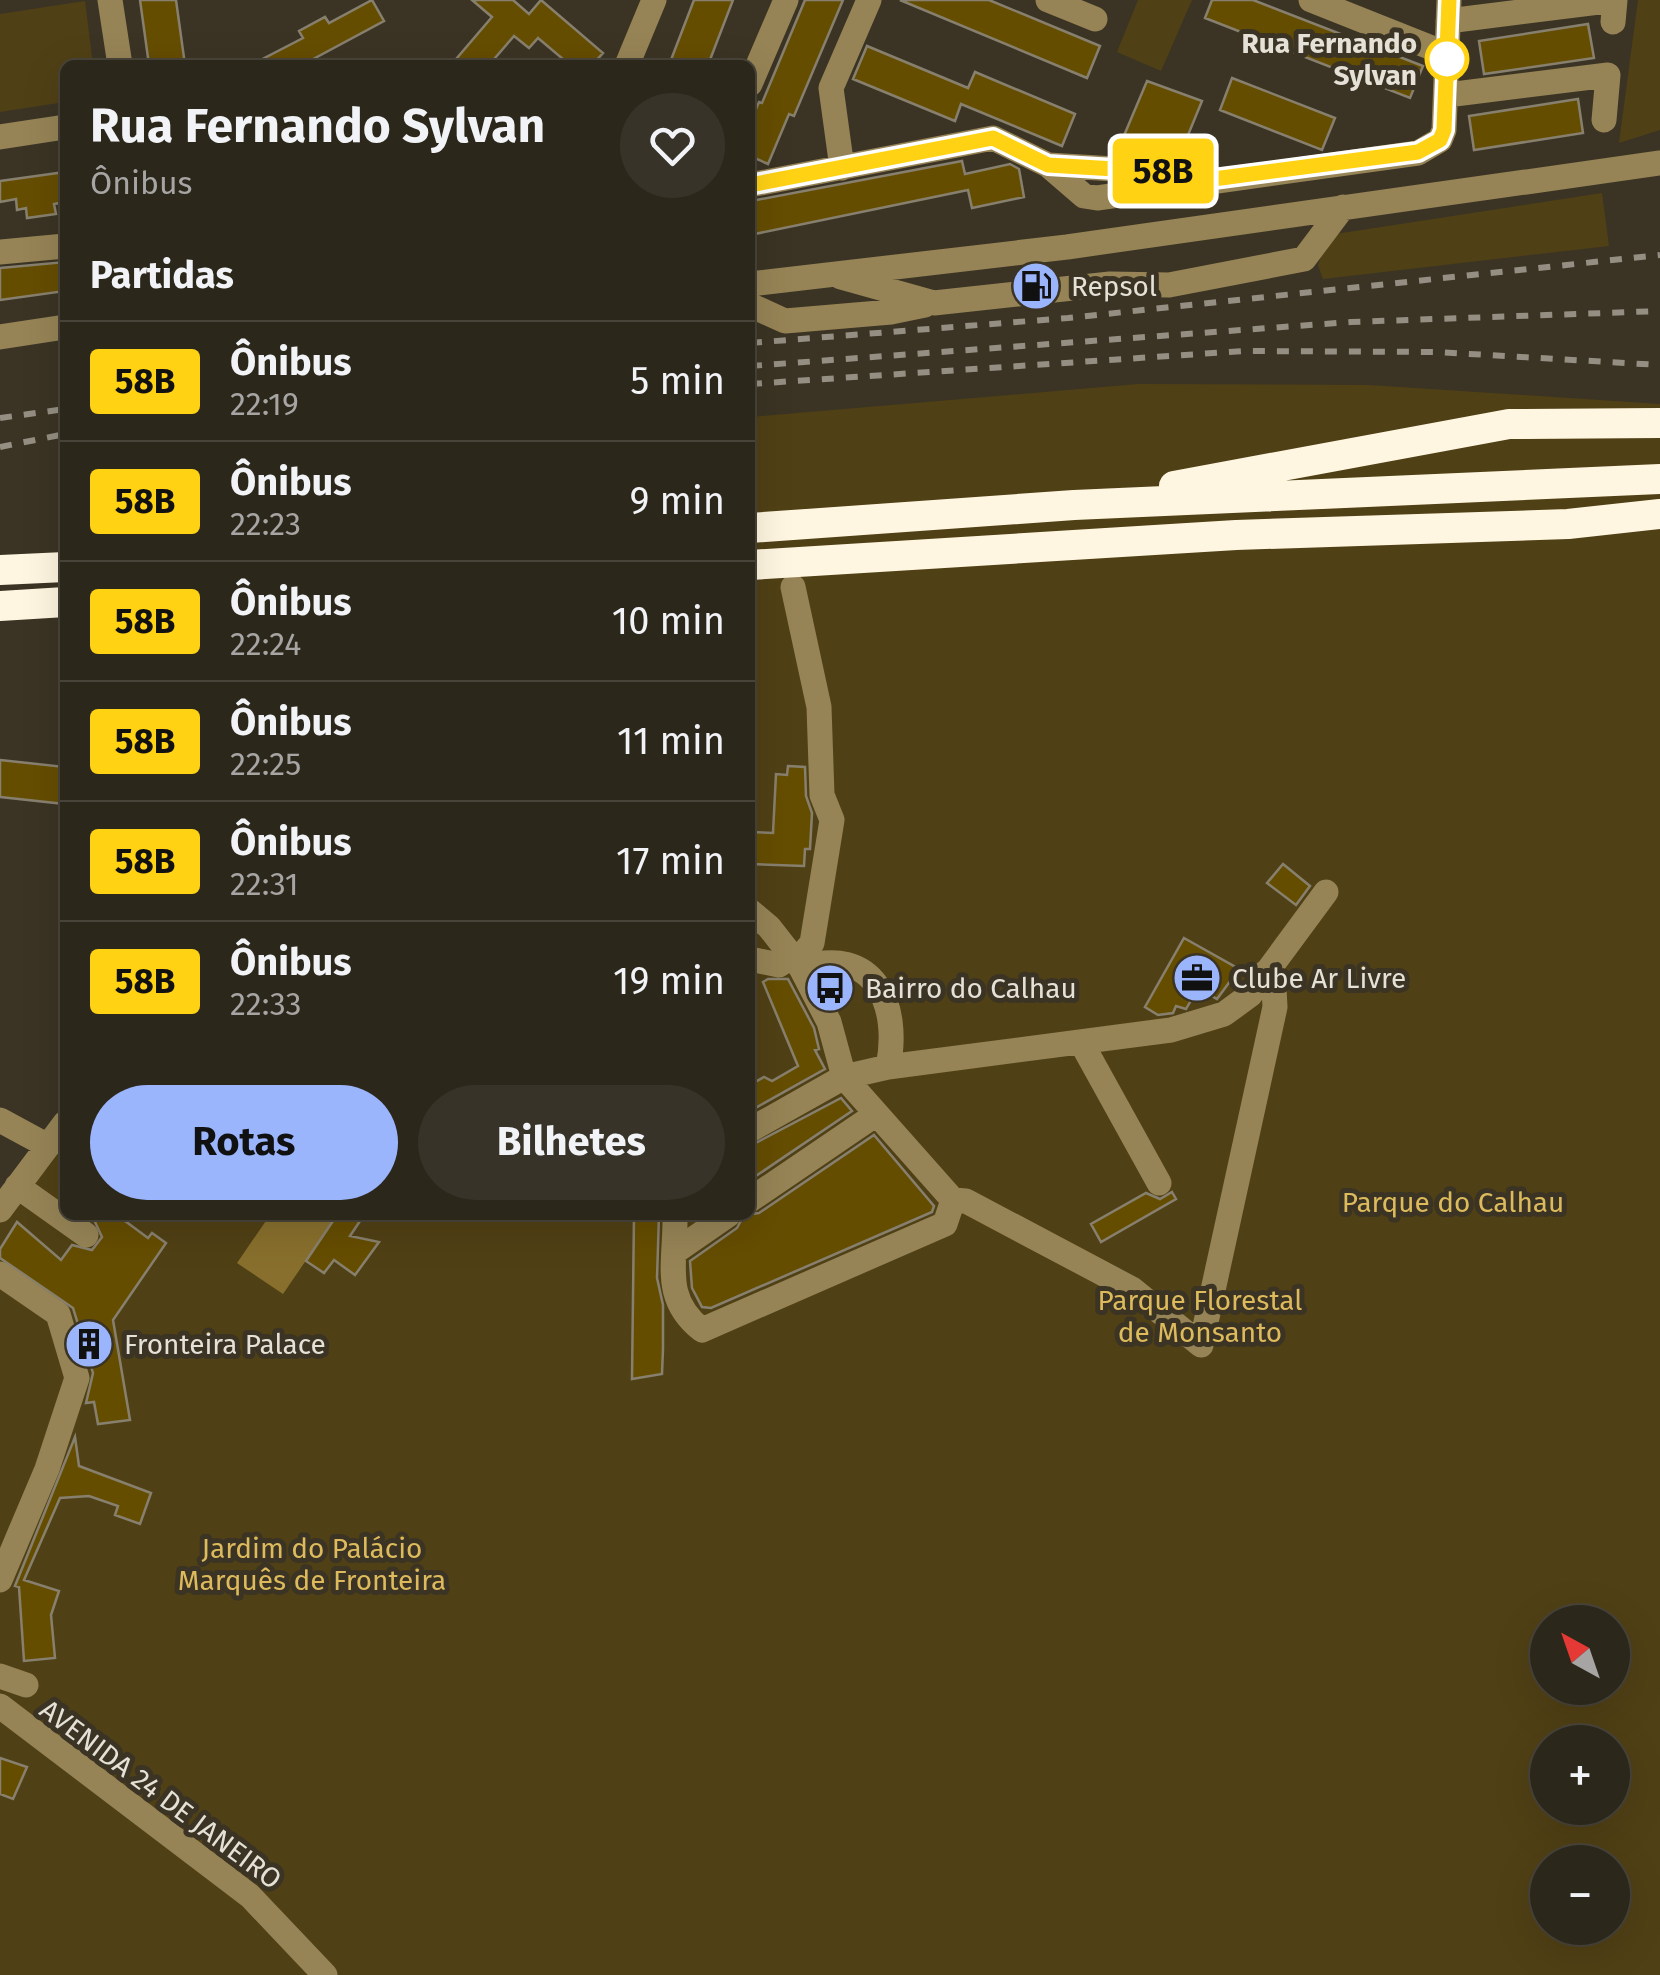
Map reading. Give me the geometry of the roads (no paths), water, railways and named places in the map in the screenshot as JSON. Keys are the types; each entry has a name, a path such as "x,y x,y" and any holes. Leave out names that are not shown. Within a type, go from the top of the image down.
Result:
{"highway":[{"path":"1074,505 1509,424 1660,422"},
{"path":"755,528 1074,505 1660,479"},
{"path":"755,565 1236,535 1568,524 1660,514"},
{"path":"0,570 60,567"},
{"path":"0,606 60,602"}],"street":[{"path":"110,0 119,60"},
{"path":"629,60 654,0"},
{"path":"755,72 786,0"},
{"path":"842,168 832,88 869,0"},
{"path":"1048,0 1094,19"},
{"path":"1311,0 1448,54"},
{"path":"755,184 993,138 1048,165 1072,188 1097,198 1418,152 1440,140 1449,11 1615,0 1613,22"},
{"path":"1446,95 1608,75 1604,120"},
{"path":"0,136 60,128"},
{"path":"755,283 1660,163"},
{"path":"755,307 784,321 890,312 934,303 1110,284 1168,285 1294,262 1312,252 1343,208"},
{"path":"0,252 60,246"},
{"path":"833,274 880,291 934,303"},
{"path":"0,337 60,328"},
{"path":"793,587 818,707 822,795 830,806 832,820 812,942 796,962"},
{"path":"755,1127 844,1077 888,1067 1171,1030 1211,1019 1244,1002 1326,892"},
{"path":"755,915 770,927 796,962 829,1022 844,1077 953,1200 966,1201 1132,1290 1201,1345 1275,1007 1274,989 1266,972"},
{"path":"755,961 779,965 840,964 861,969 886,996 892,1025 888,1067"},
{"path":"1081,1042 1159,1182"},
{"path":"755,1197 875,1115"},
{"path":"0,1120 48,1146"},
{"path":"0,1210 60,1130"},
{"path":"18,1186 60,1216"},
{"path":"675,1220 673,1293 686,1317 702,1330 946,1224 953,1200"},
{"path":"65,1220 86,1235"},
{"path":"676,1251 721,1220"},
{"path":"0,1274 58,1314 77,1378 47,1469 0,1580"},
{"path":"0,1676 26,1684"},
{"name":"AVENIDA 24 DE JANEIRO","path":"0,1706 250,1896 325,1975"}],"railway":[{"path":"755,343 1068,318 1660,255"},
{"path":"755,366 1351,322 1660,311"},
{"path":"755,384 1244,351 1436,352 1660,365"},
{"path":"0,418 60,410"},
{"path":"0,447 60,435"}],"place":[{"name":"Rua Fernando Sylvan","path":"1447,59"},
{"name":"Repsol","path":"1036,286"},
{"name":"Clube Ar Livre","path":"1197,978"},
{"name":"Bairro do Calhau","path":"830,988"},
{"name":"Fronteira Palace","path":"89,1344"}],"park label":[{"name":"Parque do Calhau","path":"1453,1202"},
{"name":"Parque Florestal de Monsanto","path":"1200,1316"},
{"name":"Jardim do Palácio Marquês de Fronteira","path":"312,1564"}]}
